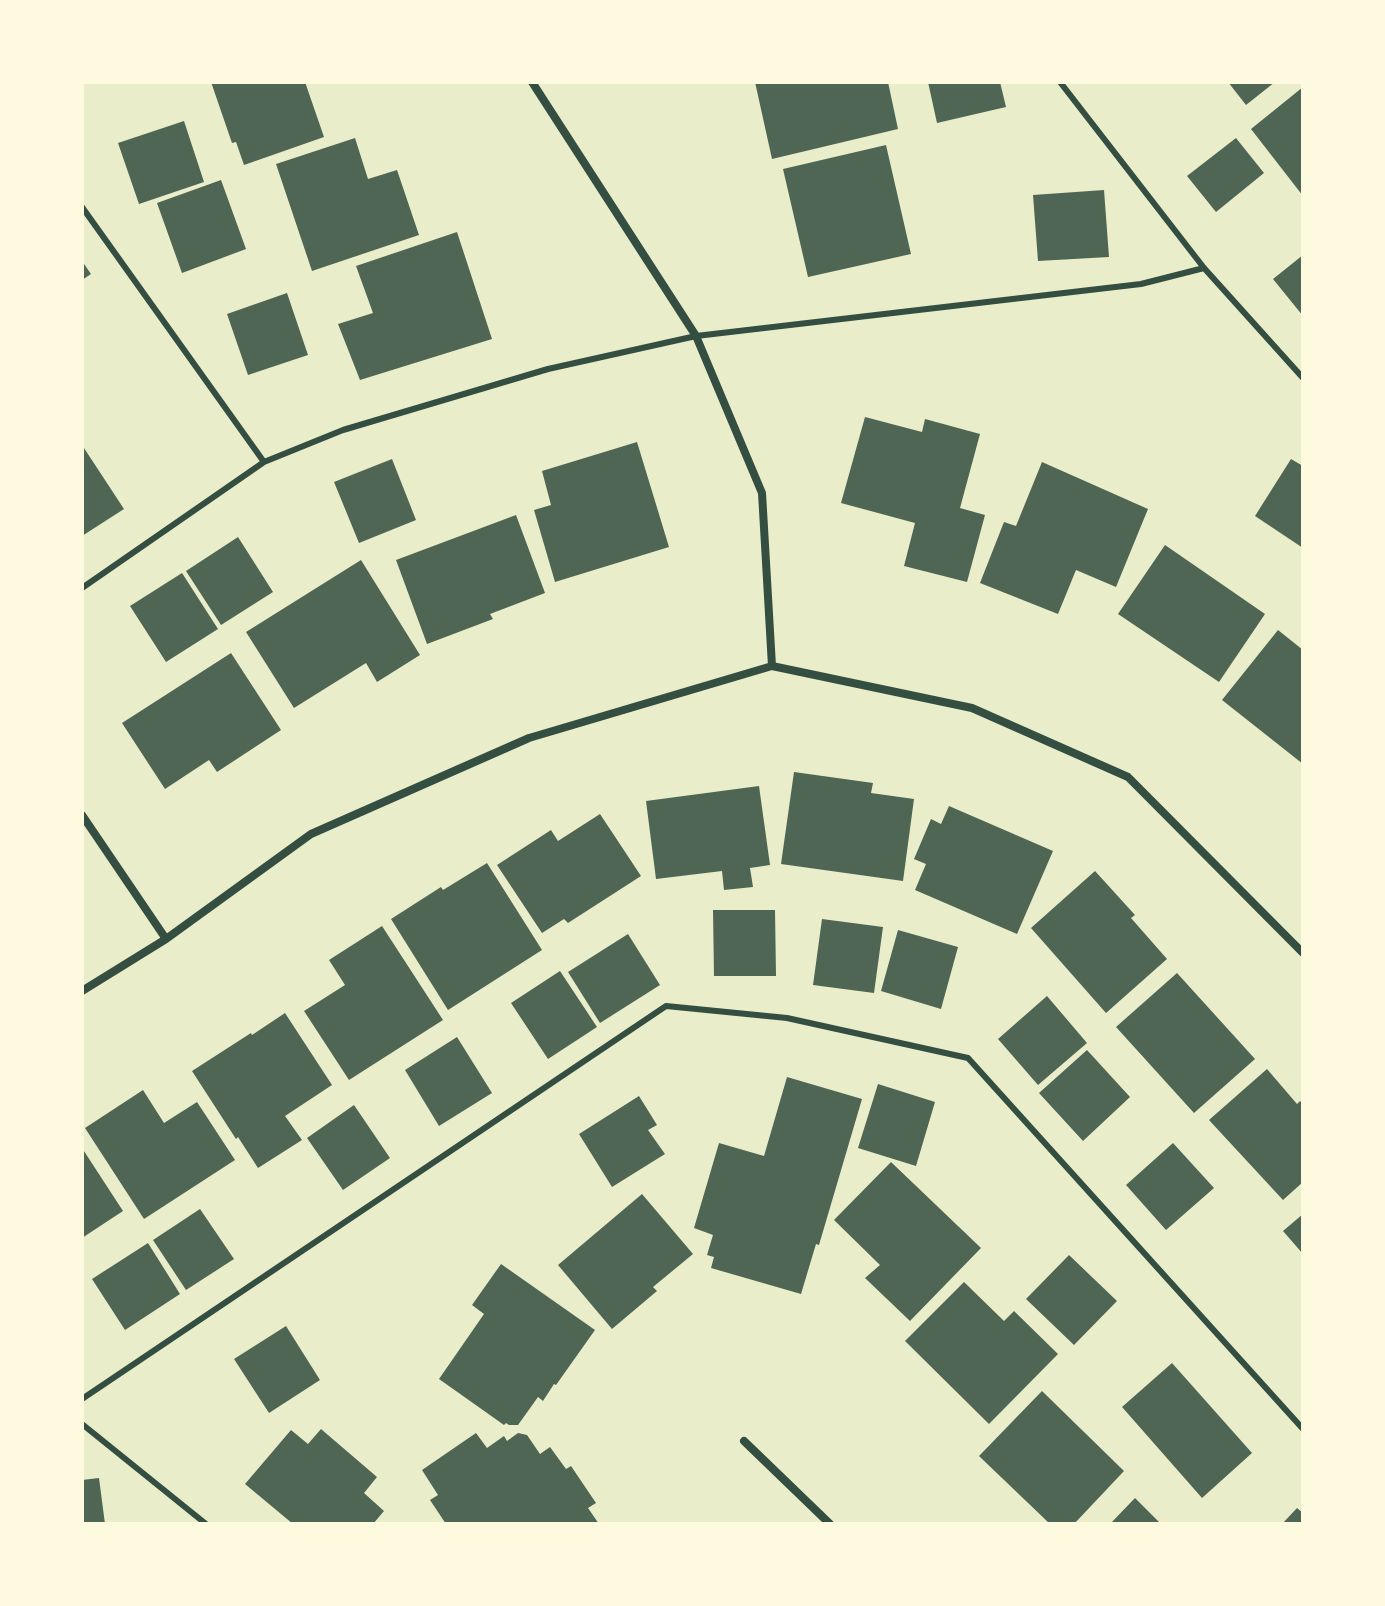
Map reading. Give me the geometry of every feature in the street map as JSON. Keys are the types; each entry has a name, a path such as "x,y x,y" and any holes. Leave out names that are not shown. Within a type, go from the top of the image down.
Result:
{"street":[{"path":"532,82 696,336 762,493 772,666"},
{"path":"82,991 166,939 311,834 529,738 772,666 972,708 1128,777 1303,953"},
{"path":"82,815 166,939"},
{"path":"744,1441 830,1524"}],"lane":[{"path":"1060,82 1204,268 1303,378"},
{"path":"82,207 264,462"},
{"path":"82,588 264,462 343,430 548,369 696,336 1141,284 1204,268"},
{"path":"82,1399 666,1006 787,1018 968,1058 1303,1429"},
{"path":"82,1424 206,1524"}],"building":[{"path":"211,82 305,82 324,137 244,165 236,142 232,143"},
{"path":"755,82 888,82 898,129 772,159"},
{"path":"928,82 1000,82 1006,107 937,123"},
{"path":"1228,82 1275,82 1246,105"},
{"path":"1303,87 1303,196 1251,129"},
{"path":"184,121 204,182 139,204 118,143"},
{"path":"355,138 368,179 397,170 419,235 312,271 276,164"},
{"path":"1236,138 1264,173 1216,212 1187,176"},
{"path":"886,145 911,254 808,277 783,169"},
{"path":"221,180 246,249 182,273 157,203"},
{"path":"1104,190 1109,257 1038,261 1033,195"},
{"path":"457,232 492,339 360,380 338,324 373,313 356,266"},
{"path":"1303,255 1303,316 1273,279"},
{"path":"82,261 91,274 82,280"},
{"path":"287,293 308,355 248,375 227,314"},
{"path":"865,417 922,432 925,419 980,434 960,508 985,515 967,582 904,566 915,523 841,503"},
{"path":"637,442 669,547 555,582 534,510 551,505 542,471"},
{"path":"82,445 124,509 82,536"},
{"path":"392,459 416,520 359,543 334,482"},
{"path":"1291,459 1303,466 1303,548 1255,516"},
{"path":"1042,462 1148,509 1116,587 1076,570 1058,614 980,583 1004,522 1016,526"},
{"path":"516,515 545,593 490,614 493,619 427,644 396,560"},
{"path":"238,537 273,592 221,625 186,571"},
{"path":"1165,545 1265,614 1219,682 1118,614"},
{"path":"361,560 420,655 377,682 366,663 294,708 246,632"},
{"path":"182,573 218,629 166,662 130,606"},
{"path":"1278,630 1303,650 1303,764 1222,700"},
{"path":"231,653 281,730 217,772 209,760 165,789 122,723"},
{"path":"794,772 873,783 871,793 914,799 903,881 781,864"},
{"path":"759,786 770,865 750,868 753,887 724,890 722,871 656,879 646,801"},
{"path":"949,806 1053,851 1017,934 915,890 926,864 914,859 931,819 941,824"},
{"path":"600,814 641,876 568,923 564,919 542,933 497,865 551,830 558,841"},
{"path":"487,863 542,950 448,1010 391,919 441,887 443,890"},
{"path":"1095,871 1135,915 1131,918 1167,959 1106,1013 1031,928"},
{"path":"713,910 775,910 776,976 714,976"},
{"path":"822,919 883,927 874,993 813,985"},
{"path":"382,926 443,1020 349,1080 304,1011 345,985 329,960"},
{"path":"898,930 958,947 941,1009 881,991"},
{"path":"628,934 660,985 600,1023 568,972"},
{"path":"560,971 597,1027 548,1059 511,1003"},
{"path":"1177,973 1255,1059 1194,1113 1116,1027"},
{"path":"1047,996 1087,1043 1038,1085 998,1039"},
{"path":"285,1013 332,1085 285,1116 302,1140 258,1168 192,1071"},
{"path":"457,1037 492,1093 439,1126 405,1070"},
{"path":"1087,1050 1130,1097 1083,1141 1039,1093"},
{"path":"1267,1069 1297,1104 1300,1101 1303,1104 1303,1182 1283,1200 1209,1120"},
{"path":"787,1077 862,1099 819,1245 816,1244 801,1294 711,1268 714,1257 707,1255 713,1235 694,1228 719,1143 764,1156"},
{"path":"878,1084 935,1102 916,1166 858,1148"},
{"path":"143,1090 164,1123 197,1102 235,1160 144,1219 85,1128"},
{"path":"639,1096 657,1125 648,1130 665,1154 612,1187 579,1134"},
{"path":"354,1105 390,1158 343,1190 307,1138"},
{"path":"1173,1143 1214,1188 1166,1230 1126,1185"},
{"path":"82,1148 123,1211 82,1238"},
{"path":"891,1162 981,1248 910,1321 865,1278 880,1265 834,1220"},
{"path":"642,1194 693,1254 653,1287 657,1291 612,1329 558,1265"},
{"path":"200,1209 234,1259 186,1290 153,1240"},
{"path":"1303,1214 1303,1254 1283,1231"},
{"path":"148,1243 180,1294 125,1330 92,1279"},
{"path":"1069,1255 1117,1301 1074,1345 1026,1299"},
{"path":"501,1264 595,1330 556,1385 543,1401 538,1397 518,1425 504,1425 439,1379 484,1314 472,1305"},
{"path":"964,1282 1004,1321 1014,1311 1058,1354 989,1424 905,1341"},
{"path":"286,1326 320,1380 269,1413 234,1359"},
{"path":"1172,1363 1252,1453 1202,1498 1122,1407"},
{"path":"1042,1391 1124,1471 1074,1524 1050,1524 979,1456"},
{"path":"321,1429 377,1477 364,1493 384,1511 373,1524 293,1524 245,1484 291,1430 308,1444"},
{"path":"476,1433 487,1448 504,1436 507,1441 518,1433 527,1435 540,1454 550,1447 566,1469 571,1466 596,1503 588,1508 599,1524 446,1524 430,1500 438,1495 422,1470"},
{"path":"99,1478 105,1524 82,1524 82,1480"},
{"path":"1135,1498 1161,1524 1110,1524"},
{"path":"1297,1508 1303,1513 1303,1524 1282,1524"}]}
